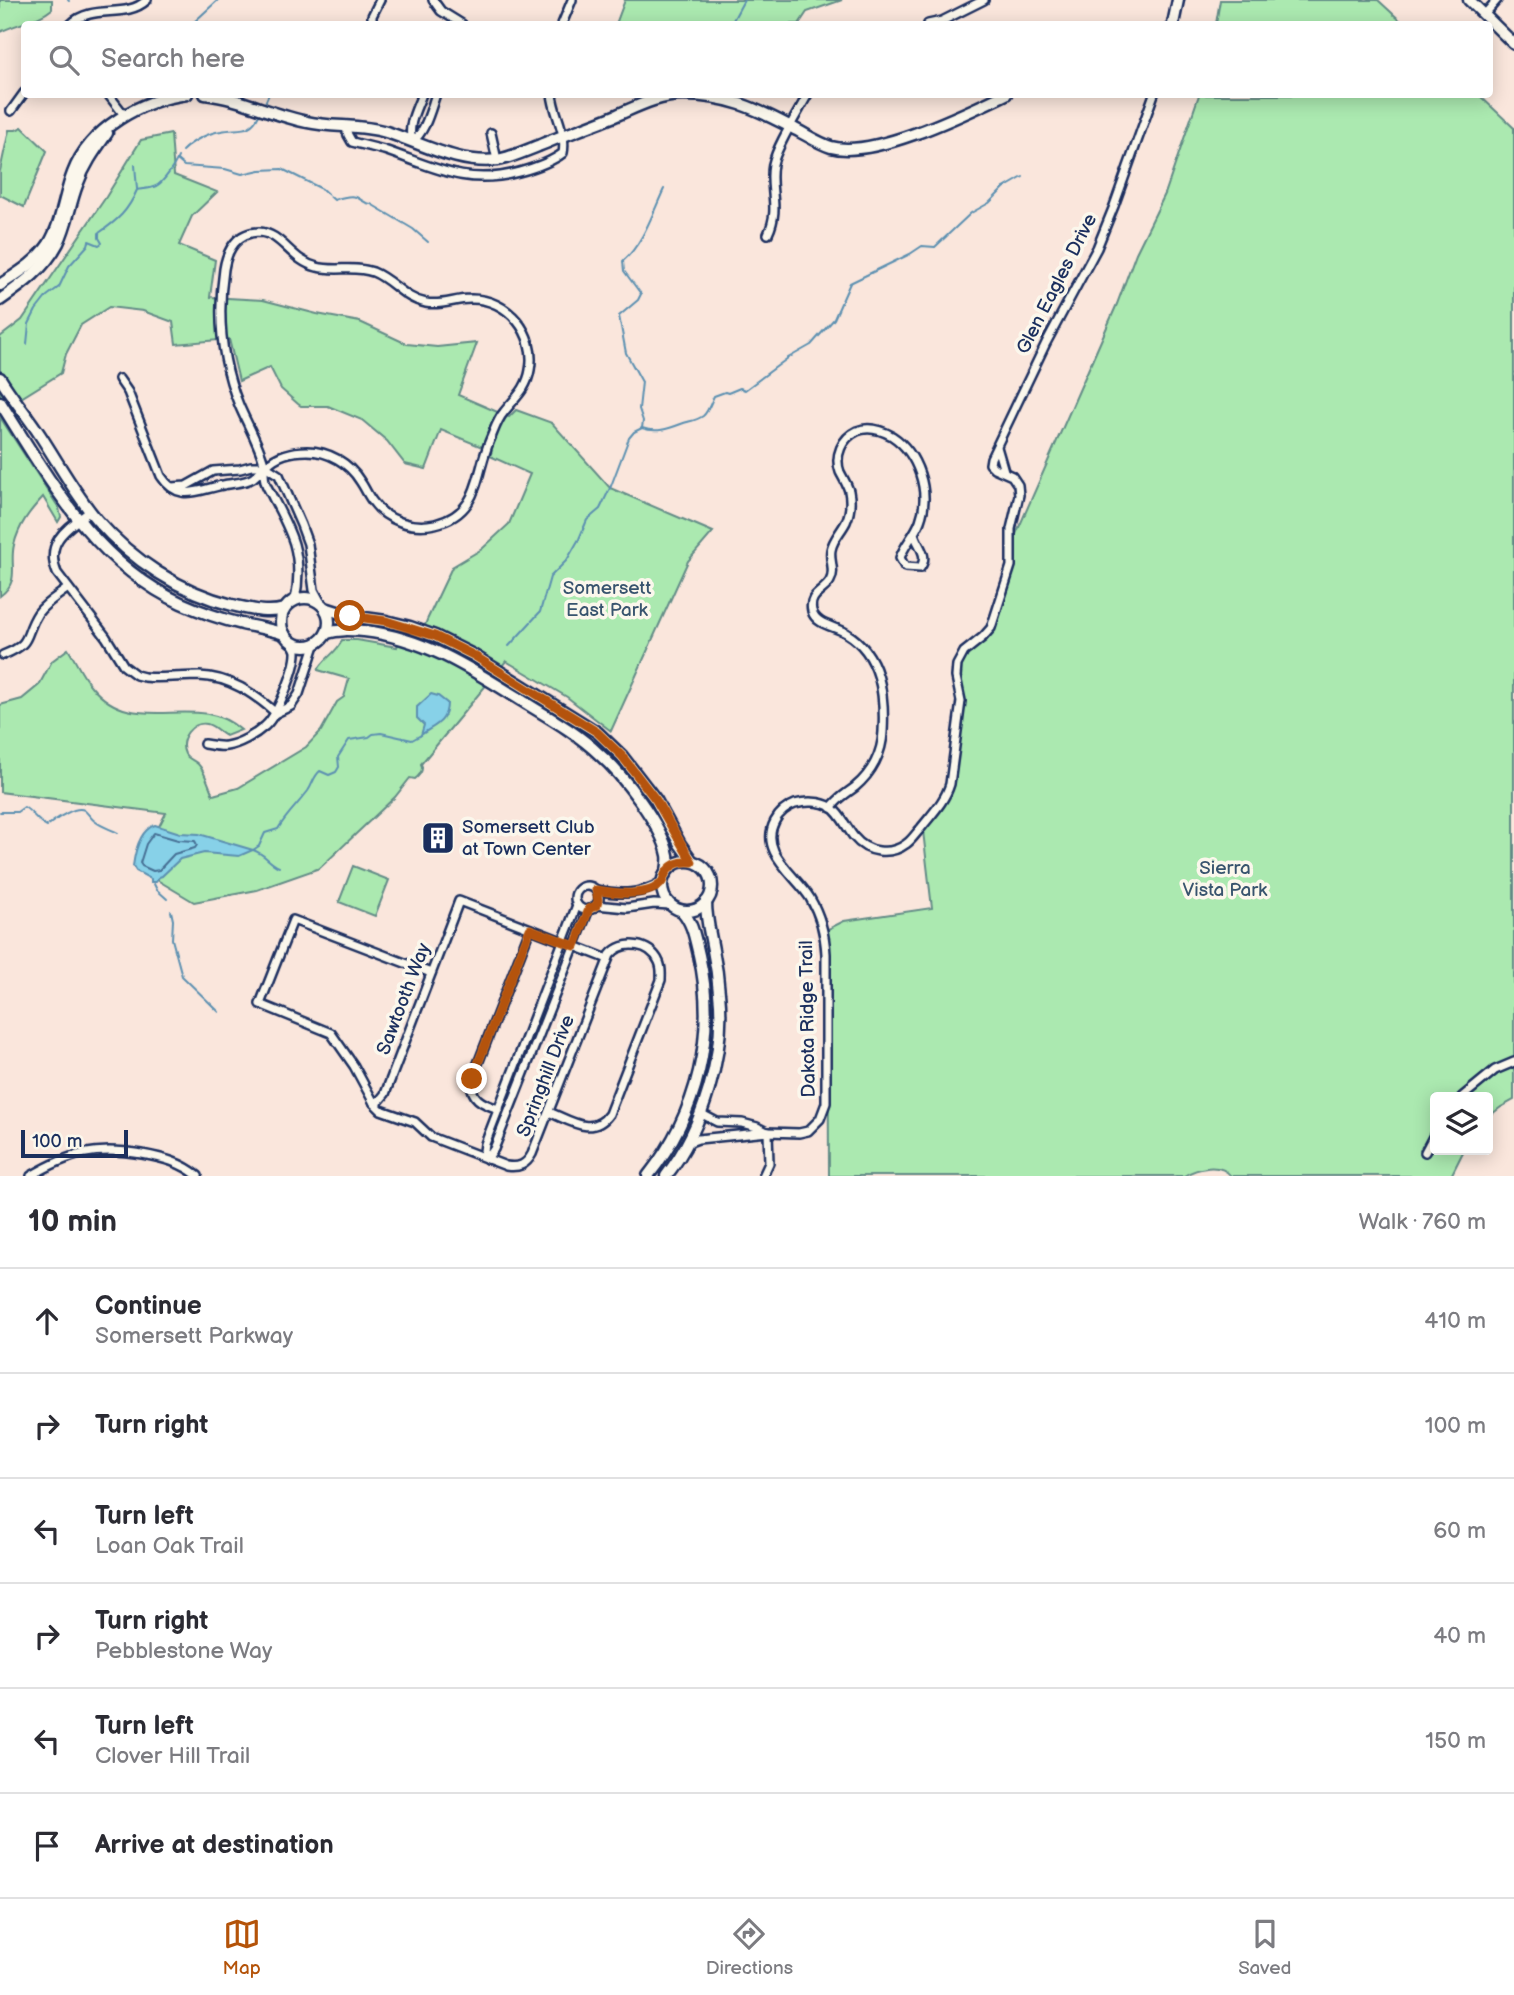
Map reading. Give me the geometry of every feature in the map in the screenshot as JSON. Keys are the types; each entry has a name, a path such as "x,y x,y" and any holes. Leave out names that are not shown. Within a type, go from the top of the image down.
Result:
{"main road":[{"path":"1174,21 1178,0"},
{"path":"1469,0 1490,21"},
{"path":"1493,24 1514,44"},
{"path":"0,285 33,263 47,247 55,233 79,158 90,143 125,116 168,98"},
{"path":"225,98 299,121 375,129 444,154 483,160 516,155 663,98"},
{"path":"718,98 734,101 831,147 859,150 882,145 997,98"},
{"path":"0,300 27,281 54,250 60,240 86,161 114,124"},
{"path":"0,378 98,521 128,551 160,574 185,588 218,601 250,609 273,612 284,609 295,600 308,598 350,616 398,624 435,636 473,655 589,726 616,750 656,800 692,862"},
{"path":"0,402 78,520 103,548 149,585 179,602 287,638 303,646 315,645 327,633 330,621 323,606"},
{"path":"284,609 281,622 287,638"},
{"path":"327,633 348,629 409,640 470,668 576,735 605,759 638,797 669,858 662,882 663,895 670,905 682,911 693,930 701,966 707,1017 706,1038 684,1115 671,1142 648,1176"},
{"path":"667,871 678,863 692,862 706,870 711,878 711,894 706,902 695,910 682,911"},
{"path":"666,1176 687,1143 700,1113 717,1055 721,1020 720,997 706,923 706,902"}],"street":[{"path":"76,21 86,14 127,11 147,0"},
{"path":"372,21 380,0"},
{"path":"433,0 441,11 454,21"},
{"path":"563,21 572,0"},
{"path":"942,21 984,0"},
{"path":"1484,15 1497,0"},
{"path":"11,111 21,97"},
{"path":"111,98 125,116"},
{"path":"420,98 409,132 412,142 424,128 435,98"},
{"path":"345,125 352,142 445,172 465,177 506,176 531,169 563,153 564,137 552,98"},
{"path":"768,234 775,210 772,176 774,161 806,98"},
{"name":"Glen Eagles Drive","path":"997,447 1046,343 1097,248 1153,98"},
{"path":"491,133 497,160"},
{"path":"119,380 128,392 161,476 170,487 184,493 199,492 252,479 265,466 279,457 299,451 315,452 331,456 344,464 386,515 406,524 427,525 448,519 469,501 476,489 486,448 498,422 522,391 530,372 529,344 524,331 512,315 501,307 482,300 468,299 435,304 417,300 366,270 312,266 297,258 273,236 259,232 237,240 227,255 222,283 222,343 233,389 265,466 265,482 293,542 298,561 295,600"},
{"path":"914,533 925,554 920,568 913,569 905,567 900,558 920,519 923,504 921,479 913,458 898,441 880,430 864,429 856,432 845,440 838,460 850,499 848,517 832,548 832,578 828,585 813,597 811,608 817,619 848,634 864,648 871,657 881,682 881,747 872,769 864,779 840,797 831,808 860,843 873,850 888,851 911,841 946,795 950,783 961,701 956,677 957,665 964,652 991,628 1011,566 1011,529 1019,490 1016,480 990,464 997,447"},
{"path":"997,447 1004,471"},
{"path":"170,487 186,486 213,471 251,466 265,466 279,475 302,525 308,544 314,590 323,606"},
{"path":"90,510 60,536 54,549 54,565 57,573 130,671 144,677 200,676 227,681 250,691 276,713"},
{"path":"3,655 24,643 37,614 68,588"},
{"path":"204,744 224,747 236,743 264,727 276,713 294,668 296,652 287,638"},
{"path":"276,713 291,706 299,694 315,645"},
{"name":"Dakota Ridge Trail","path":"687,1143 698,1139 768,1132 799,1133 808,1131 820,1119 826,1103 824,934 809,897 774,853 771,831 779,815 793,805 816,802 831,808"},
{"path":"487,1158 485,1144 564,942 577,905 575,895 579,888 587,886 612,892 642,892 662,882"},
{"path":"487,1158 494,1149 575,946 598,896 596,890"},
{"name":"Sawtooth Way","path":"374,1103 385,1094 459,901 530,929"},
{"path":"577,905 583,909 670,905"},
{"path":"430,973 293,920 260,1004 331,1032 374,1103 381,1110 415,1122 431,1137 487,1158"},
{"path":"499,1110 482,1104 473,1094 471,1086 530,929 608,959 614,949 626,944 645,949 659,960 661,980 609,1114 600,1124 586,1126 549,1112"},
{"name":"Springhill Drive","path":"487,1158 518,1167 525,1164 533,1154 608,959"},
{"path":"1468,1092 1495,1070 1514,1062"},
{"name":"Dakota Ridge Trail","path":"700,1113 717,1122 742,1123 768,1132"},
{"path":"763,1176 769,1163 768,1132"},
{"path":"1425,1153 1430,1143"},
{"path":"31,1176 73,1155 111,1150 163,1157 198,1176"}],"green space":[{"path":"0,0 52,0 52,9 41,16 21,21 21,24 0,32"},
{"path":"625,0 842,0 807,12 801,21 617,21"},
{"path":"1220,0 1378,0 1401,21 1216,21"},
{"name":"Sierra Vista Park","path":"1198,98 1482,98 1514,128 1514,1100 1493,1113 1493,1092 1430,1092 1430,1155 1462,1155 1451,1176 1231,1176 1215,1168 1202,1169 1184,1176 829,1176 828,929 844,921 932,908 923,831 950,792 963,700 960,663 969,651 988,638 997,621 1014,567 1013,541 1117,304 1136,253 1165,194"},
{"path":"22,127 47,151 24,207 0,195 0,171 9,130"},
{"name":"Somersett East Park","path":"171,134 174,175 217,192 192,216 179,245 215,260 210,297 263,300 360,322 407,344 437,347 477,343 458,395 509,417 516,410 552,423 610,488 713,532 688,561 611,731 567,697 506,661 421,764 422,770 418,776 415,779 410,778 395,797 320,868 257,890 194,902 137,868 166,813 0,792 0,705 22,699 39,685 52,661 68,649 91,686 108,702 127,710 146,713 204,713 223,719 241,730 226,736 207,724 196,725 188,732 183,743 185,754 200,767 213,795 238,788 306,747 321,731 337,702 344,697 349,679 318,670 342,640 397,647 398,644 416,649 452,567 482,549 509,524 530,474 490,456 492,451 441,430 426,469 405,464 387,441 362,420 328,406 298,404 281,389 270,367 239,381 229,339 176,344 173,322 143,311 109,307 81,325 66,354 61,373 0,411 0,337 22,320 106,197 141,140"},
{"path":"0,417 59,508 61,517 58,522 43,497 29,514 14,545 10,585 0,596"},
{"path":"353,866 389,880 375,916 339,902"}],"water":[{"path":"431,694 447,703 445,715 439,723 421,735 424,725 417,718 417,707"},
{"path":"155,825 180,833 199,834 253,850 239,856 204,853 180,859 156,882 151,882 151,879 136,871 133,866 142,836"}],"waterway":[{"path":"195,21 218,0"},
{"path":"733,21 744,0"},
{"path":"265,103 267,98"},
{"path":"182,151 211,134 248,127 259,115"},
{"path":"27,344 29,324 36,310 47,296 59,287 69,266 89,241 99,245 102,243 99,233 122,214 137,190 159,184 178,157"},
{"path":"177,160 184,166 225,169 242,174 282,169 322,189 334,200 354,196 371,204 413,229 428,242"},
{"path":"135,165 137,189"},
{"path":"642,428 662,430 695,420 705,414 714,396 740,388 745,390 788,358 811,345 834,319 850,283 922,246 935,247 971,213 1023,177"},
{"path":"509,646 540,612 550,577 567,560 587,520 600,509 629,438 642,428 639,409 642,382 626,353 619,316 638,300 641,294 624,271 623,261 642,237 664,189"},
{"path":"279,867 253,850 259,846 265,833 278,829 320,771 329,775 336,772 339,767 338,757 349,740 381,733 412,740 421,735"},
{"path":"0,812 17,812 24,807 47,826 65,814 80,809 98,824 118,833"},
{"path":"153,882 167,899"},
{"path":"171,911 172,939 182,976 219,1012"}],"place":[{"name":"Somersett Club at Town Center","path":"438,838"}],"route":[{"path":"350,616 386,621 435,636 473,655 597,732 622,756 656,800 692,862 685,861 672,866 662,882 642,892 596,890 597,905 589,909 575,946 530,929 472,1079"}]}
